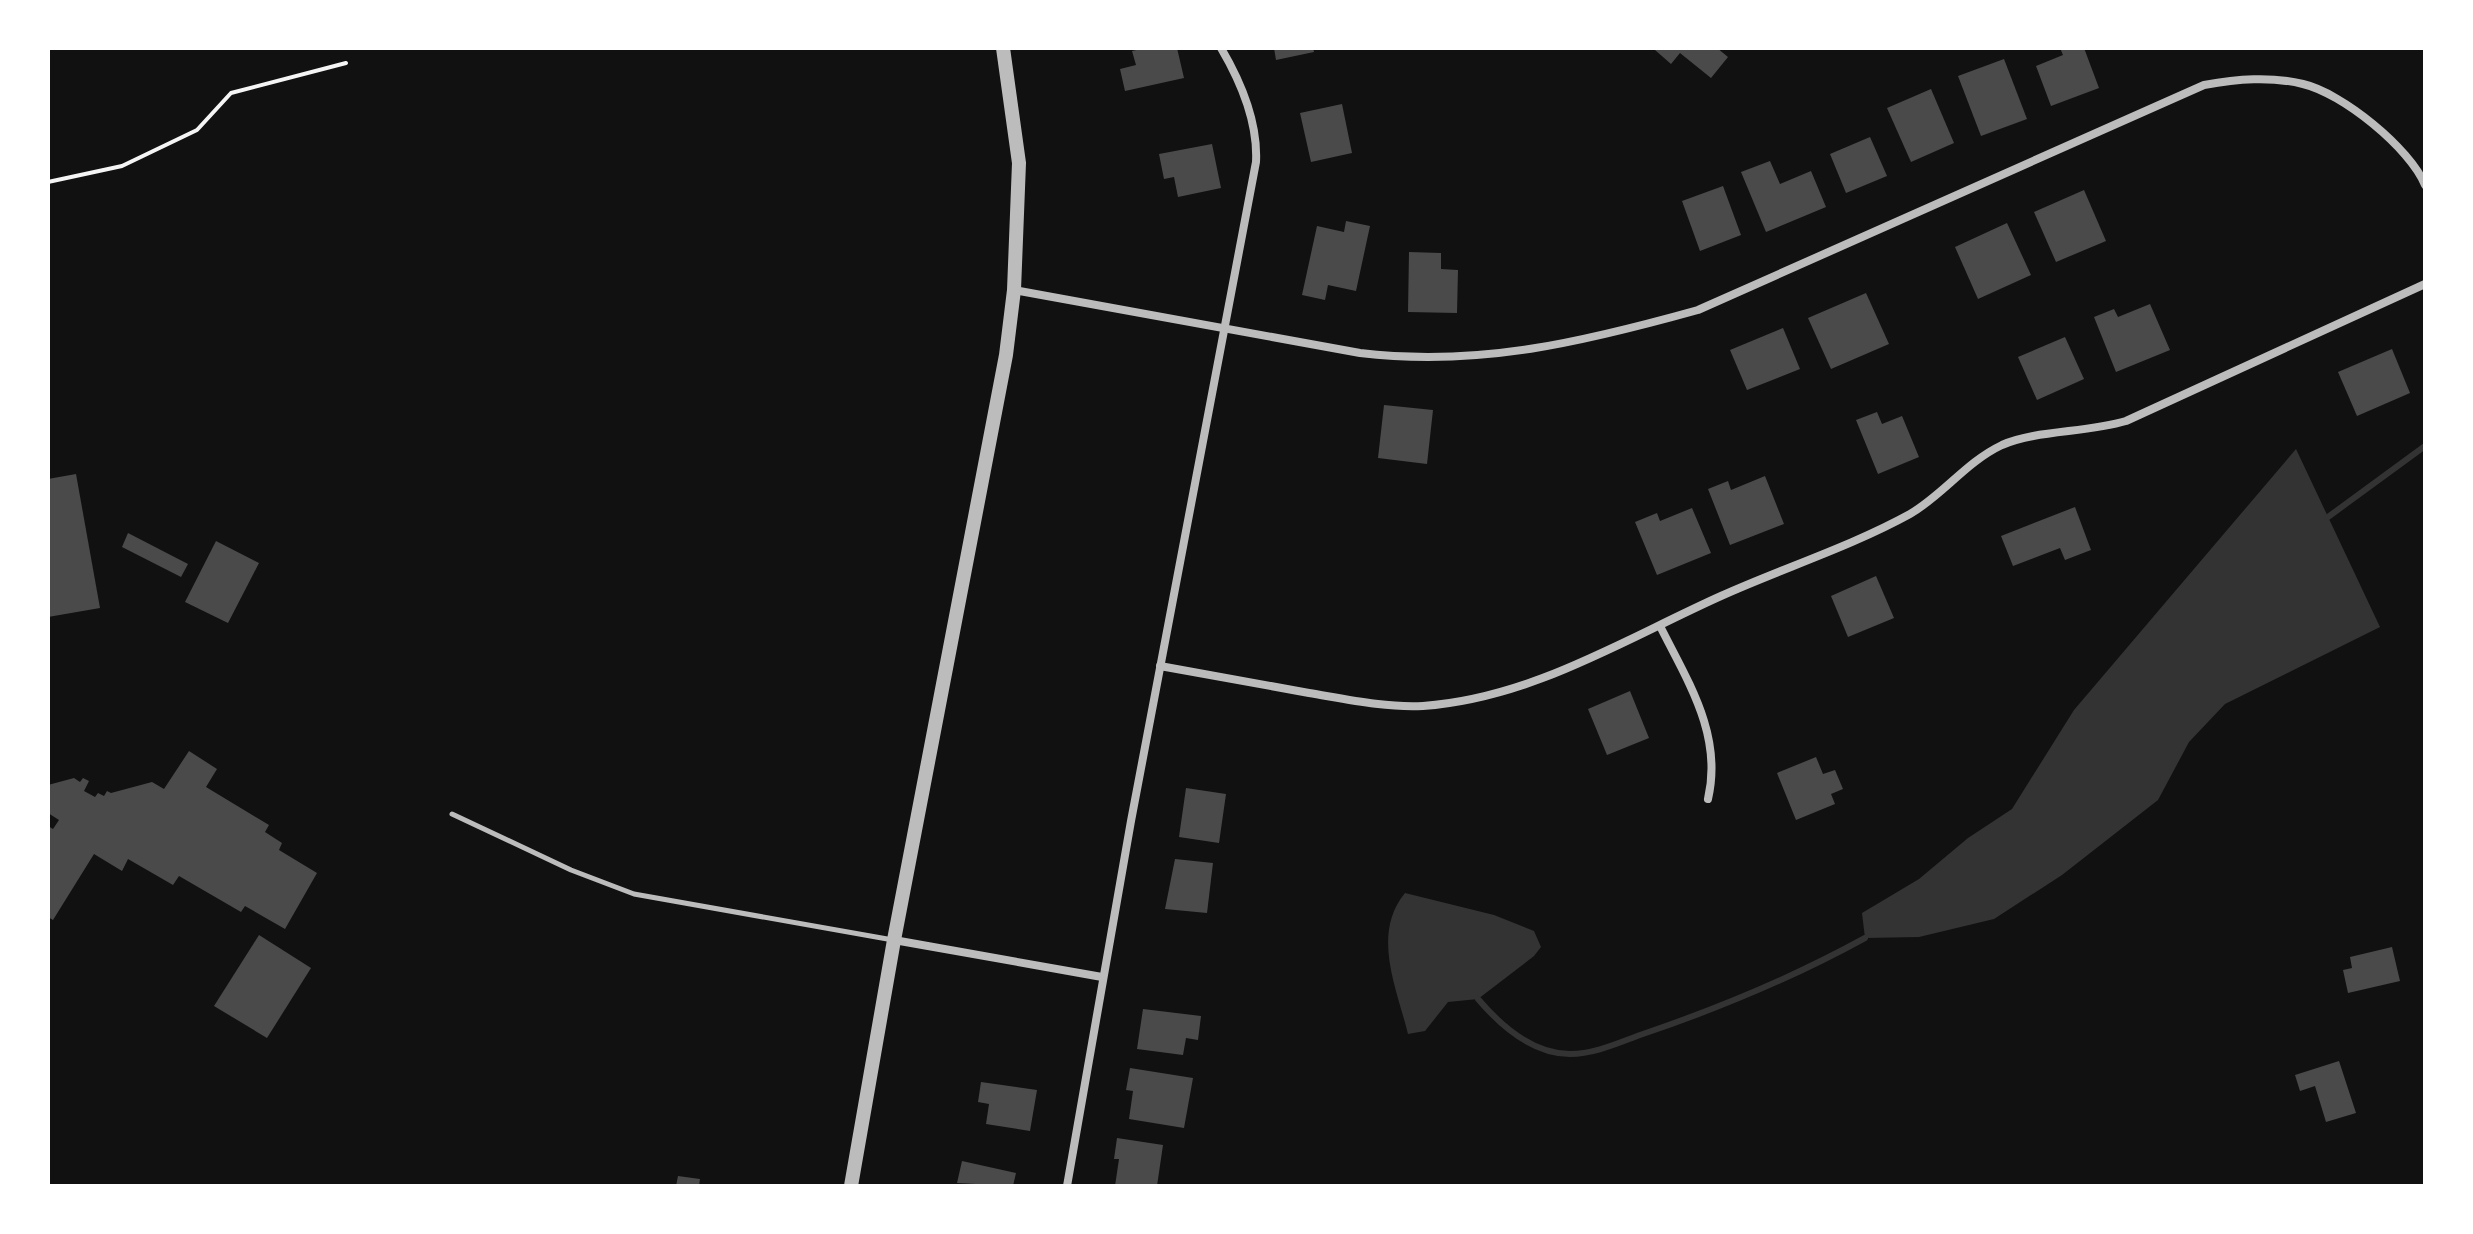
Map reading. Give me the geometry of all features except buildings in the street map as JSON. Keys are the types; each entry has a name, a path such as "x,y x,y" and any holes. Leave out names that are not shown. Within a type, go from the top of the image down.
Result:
{"street":[{"path":"851,1186 894,940 1006,355 1014,290 1019,163 1003,48"},
{"path":"1067,1186 1102,977 1257,148 1248,108 1221,48"},
{"path":"1014,290 1360,353 1421,359 1515,353 1618,332 1698,310 2204,85 2230,80 2264,78 2306,84 2389,136 2420,171 2425,185"},
{"path":"1160,666 1354,701 1418,706 1483,698 1531,685 1897,521 1921,506 1982,456 2004,445 2022,438 2077,433 2126,421 2425,284"},
{"path":"1660,626 1704,716 1713,763 1708,799"},
{"path":"894,940 1102,977"}],"lane":[{"path":"452,814 571,870 634,894 894,940"}],"path":[{"path":"48,182 122,166 197,130 231,93 346,63"}],"shaded area":[{"path":"2296,449 2380,627 2225,704 2189,742 2158,800 2062,875 1994,919 1919,937 1865,938 1862,913 1919,879 1968,838 2012,809 2074,710"},
{"path":"1405,893 1494,915 1534,931 1541,947 1534,956 1478,999 1448,1002 1425,1031 1408,1034 1393,980 1388,944 1395,909"}],"waterway":[{"path":"2328,517 2425,446"},
{"path":"1478,999 1507,1028 1530,1044 1556,1053 1588,1052 1615,1045 1726,1003 1811,966 1865,938"}]}
